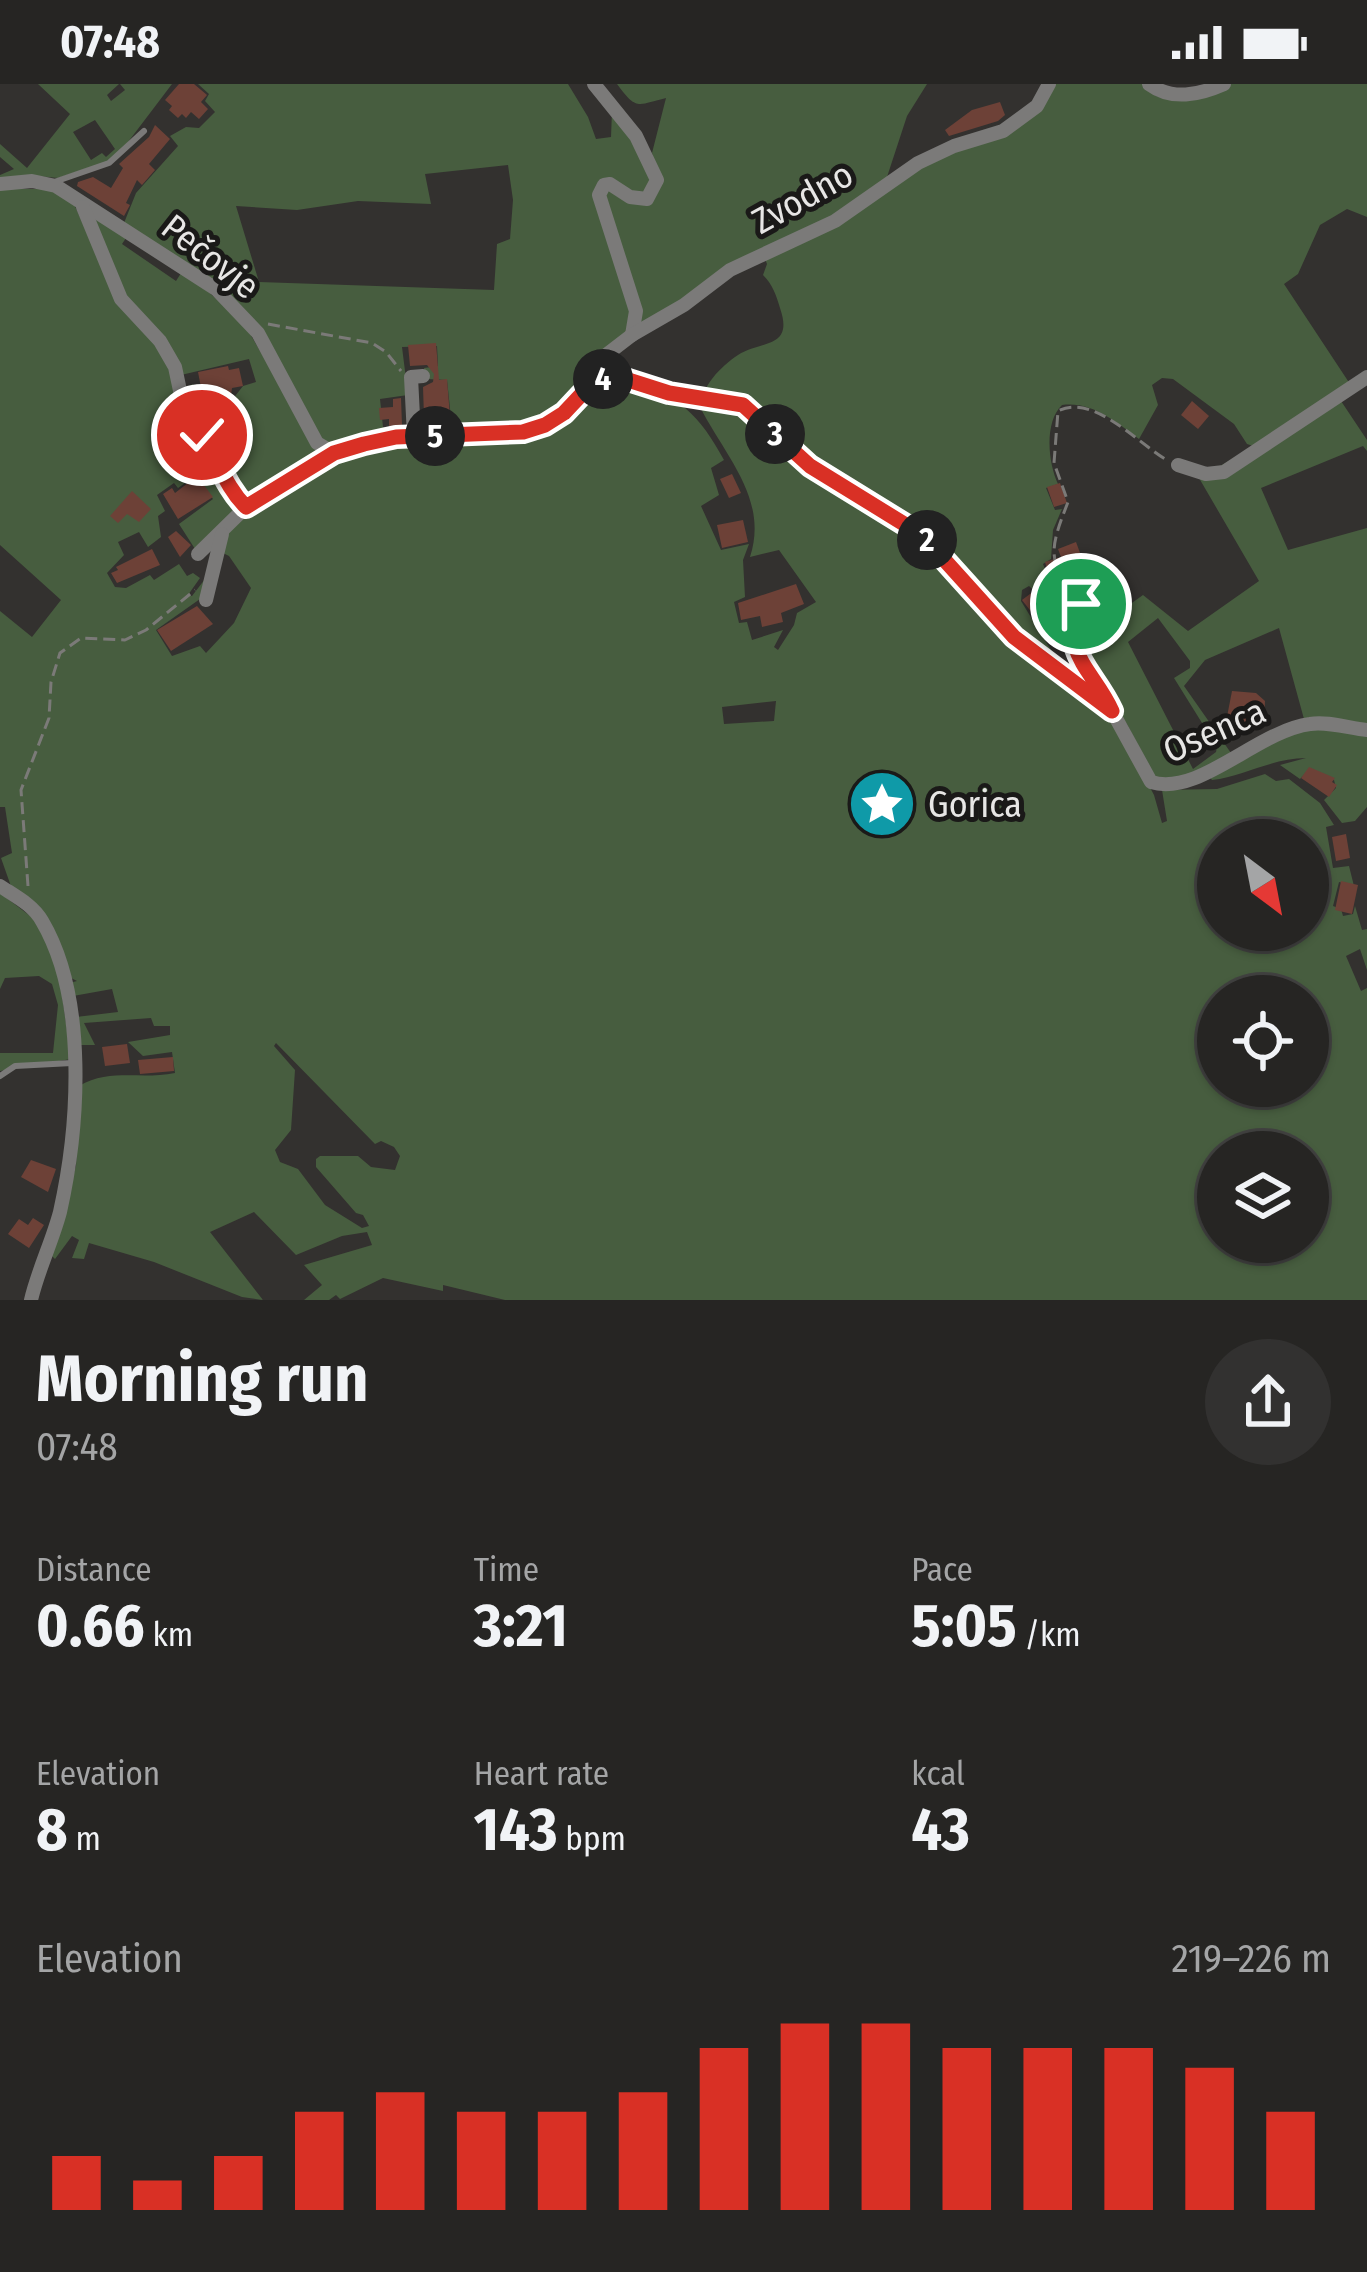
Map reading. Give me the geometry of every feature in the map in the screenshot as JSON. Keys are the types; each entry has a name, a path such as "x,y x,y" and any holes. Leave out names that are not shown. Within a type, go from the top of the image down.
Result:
{"street":[{"path":"594,84 636,136 657,180 647,200 610,184 599,195 636,311 632,335"},
{"name":"Zvodno","path":"595,380 606,355 730,270 835,221 896,175 938,152 1014,125 1037,106 1049,84"},
{"path":"1149,84 1170,94 1187,95 1224,84"},
{"path":"0,184 48,182"},
{"name":"Pečovje","path":"48,182 216,289 258,333 311,434 334,453"},
{"path":"83,207 122,299 160,341 175,367 186,418 218,458 218,471 246,507"},
{"path":"1178,465 1206,475 1224,472 1367,377"},
{"name":"Osenca","path":"595,380 622,378 669,393 743,405 810,466 922,535 1014,637 1112,711 1151,782 1180,785 1268,736 1314,723 1367,730"},
{"path":"414,436 417,380"},
{"path":"198,554 246,507 334,453 414,436 523,432 564,413 595,380"},
{"path":"206,600 224,529"},
{"path":"0,886 42,921 69,996 75,1063 66,1182 32,1300"}],"lane":[{"path":"48,182 109,164 144,131"},
{"path":"0,1076 15,1066 75,1063"}],"path":[{"path":"248,322 372,343 417,380"},
{"path":"1097,684 1076,654 1071,631 1081,604 1064,588 1053,550 1054,534 1068,502 1054,463 1058,411 1067,406 1093,411 1178,465"},
{"path":"30,907 20,806 32,754 49,718 57,662 68,645 81,638 125,640 164,619 203,580"}],"green space":[{"path":"38,84 119,84 107,95 111,101 125,90 120,84 172,84 109,161 58,178 0,181 0,175 14,169 0,157 0,144 27,168 70,114","holes":["95,120 115,149 91,160 73,132"]},
{"path":"198,84 568,84 596,139 611,137 612,111 647,160 652,188 640,197 603,182 634,313 630,330 573,400 536,425 424,431 420,427 451,418 447,380 426,379 424,368 438,366 437,346 402,347 408,395 380,399 383,427 407,427 406,431 338,449 319,441 257,324 124,223 136,193 178,146 170,136 186,127 199,128 215,112 205,101 209,94","holes":["508,165 513,200 510,239 497,244 494,290 259,282 236,206 297,210 358,201 431,204 425,174"]},
{"path":"617,84 927,84 907,116 886,180 856,204 636,329 605,192 613,189 642,205 658,175 652,153 666,98 638,104"},
{"path":"1054,84 1142,84 1156,96 1185,101 1230,84 1367,84 1367,217 1347,209 1320,225 1298,274 1284,284 1350,384 1259,448 1247,444 1234,424 1173,379 1162,378 1152,385 1158,405 1139,439 1093,410 1062,405 1052,422 1050,443 1058,484 1046,488 1055,510 1062,509 1053,530 1051,559 1043,564 1050,581 1058,578 1058,586 1038,594 1029,586 1022,590 1021,601 1062,668 1103,706 1125,740 1154,795 1162,823 1167,821 1162,790 1217,789 1265,774 1276,781 1289,779 1320,803 1334,825 1329,826 1329,819 1197,819 1197,951 1329,951 1329,845 1333,868 1349,866 1354,886 1339,882 1333,906 1343,916 1353,914 1355,906 1362,930 1367,929 1367,970 1360,949 1346,956 1361,991 1367,988 1367,1300 505,1300 443,1285 443,1291 383,1278 340,1299 336,1295 329,1300 304,1300 322,1285 304,1265 372,1245 367,1232 342,1236 296,1255 254,1212 210,1232 263,1300 242,1297 154,1262 89,1243 84,1259 72,1258 79,1240 72,1236 55,1259 50,1254 76,1166 79,1086 102,1077 175,1073 172,1052 143,1056 128,1042 170,1035 170,1026 154,1026 151,1018 84,1023 95,1045 78,1045 76,1017 118,1012 112,989 73,996 69,983 77,981 67,976 54,942 13,892 1,858 12,853 5,807 0,807 0,611 32,637 61,600 0,545 0,189 49,189 74,204 109,281 164,353 190,434 177,446 200,475 213,468 240,506 195,549 179,524 213,499 195,476 157,495 165,511 158,516 161,537 148,547 139,532 118,542 124,555 107,573 115,587 126,588 150,575 154,580 179,564 187,576 193,573 200,578 188,595 205,579 200,599 156,630 172,656 200,646 206,653 234,623 251,588 229,556 219,551 237,522 262,501 362,448 531,433 588,393 613,383 645,387 674,400 715,444 724,460 711,468 719,495 701,506 721,550 749,544 743,560 745,597 734,602 739,623 747,622 752,640 783,630 774,647 778,650 797,613 816,602 779,550 750,557 754,516 749,497 700,407 713,378 731,360 773,341 783,331 777,299 763,275 764,256 899,175 1006,132","holes":["776,701 774,721 724,724 722,707","276,1043 375,1144 381,1141 394,1147 400,1156 395,1170 371,1167 358,1156 316,1159 316,1167 369,1226 362,1228 325,1205 298,1169 280,1162 275,1150 291,1130 295,1070"]},
{"path":"92,214 128,235 122,244 176,281 183,270 243,322 322,456 246,498 222,472 231,467 221,449 213,449 196,431 183,389 193,384 204,407 232,400 243,386 256,382 249,359 181,375 125,299"},
{"path":"1339,398 1367,440 1367,451 1363,446 1261,488 1288,550 1367,528 1367,726 1304,719 1279,628 1205,660 1184,686 1231,753 1184,781 1156,780 1127,724 1079,657 1076,650 1083,643 1081,636 1075,638 1073,628 1086,612 1098,627 1143,595 1188,631 1259,581 1199,478","holes":["1158,618 1190,661 1190,668 1174,678 1217,747 1193,769 1128,642"]},
{"path":"1297,727 1367,734 1367,807 1355,821 1342,823 1324,800 1336,788 1334,780 1310,768 1300,779 1280,765 1306,758 1224,778 1209,776"},
{"path":"0,893 38,922 59,974 71,1059 0,1071 0,1053 53,1053 58,1005 52,984 39,976 5,978 0,989"}],"building":[{"path":"179,84 194,84 207,95 201,102 208,109 199,119 191,112 178,118 169,110 172,106 165,100"},
{"path":"1000,102 1005,115 998,121 949,136 945,130 972,110"},
{"path":"155,125 170,139 149,164 155,170 142,185 137,180 124,216 77,186 93,177 111,188 123,168 119,164 149,137"},
{"path":"436,343 439,380 447,379 450,416 424,417 423,387 433,382 434,374 427,365 410,366 408,345"},
{"path":"228,366 229,370 239,368 243,386 232,388 231,395 203,398 198,372"},
{"path":"401,398 402,425 389,426 389,419 380,420 379,408 393,407 393,399"},
{"path":"1192,401 1209,416 1198,429 1181,415"},
{"path":"187,439 202,456 192,464 179,446"},
{"path":"732,474 741,493 729,498 720,479"},
{"path":"197,476 213,497 178,519 163,494 172,488 175,493"},
{"path":"1060,483 1067,503 1054,507 1047,487"},
{"path":"132,491 151,509 139,522 127,514 118,523 110,516"},
{"path":"743,520 748,542 722,548 717,525"},
{"path":"176,531 191,545 180,557 168,537"},
{"path":"1076,542 1086,569 1050,579 1045,562 1061,557 1058,549"},
{"path":"152,549 160,565 117,583 111,573 116,567"},
{"path":"796,584 804,604 781,613 783,622 762,627 760,616 741,620 738,603"},
{"path":"1034,591 1073,641 1061,650 1022,600"},
{"path":"1109,592 1121,606 1099,625 1087,610"},
{"path":"197,606 213,624 171,651 157,630"},
{"path":"1232,691 1256,693 1265,701 1264,722 1225,727"},
{"path":"1309,767 1335,778 1332,782 1337,785 1329,797 1301,778"},
{"path":"1346,834 1350,858 1336,861 1332,837"},
{"path":"1341,881 1358,885 1352,914 1335,910"},
{"path":"127,1044 130,1063 105,1066 102,1047"},
{"path":"173,1057 174,1071 140,1074 138,1060"},
{"path":"31,1160 56,1169 48,1192 21,1177"},
{"path":"33,1218 44,1225 29,1248 8,1234 19,1219 28,1225"}],"place":[{"name":"Gorica","path":"882,804"}],"route":[{"path":"202,435 218,458 218,471 246,507 334,453 396,437 523,432 564,413 595,380 622,378 669,393 743,405 810,466 922,535 1014,637 1112,711 1076,654 1071,631 1081,604"}]}
